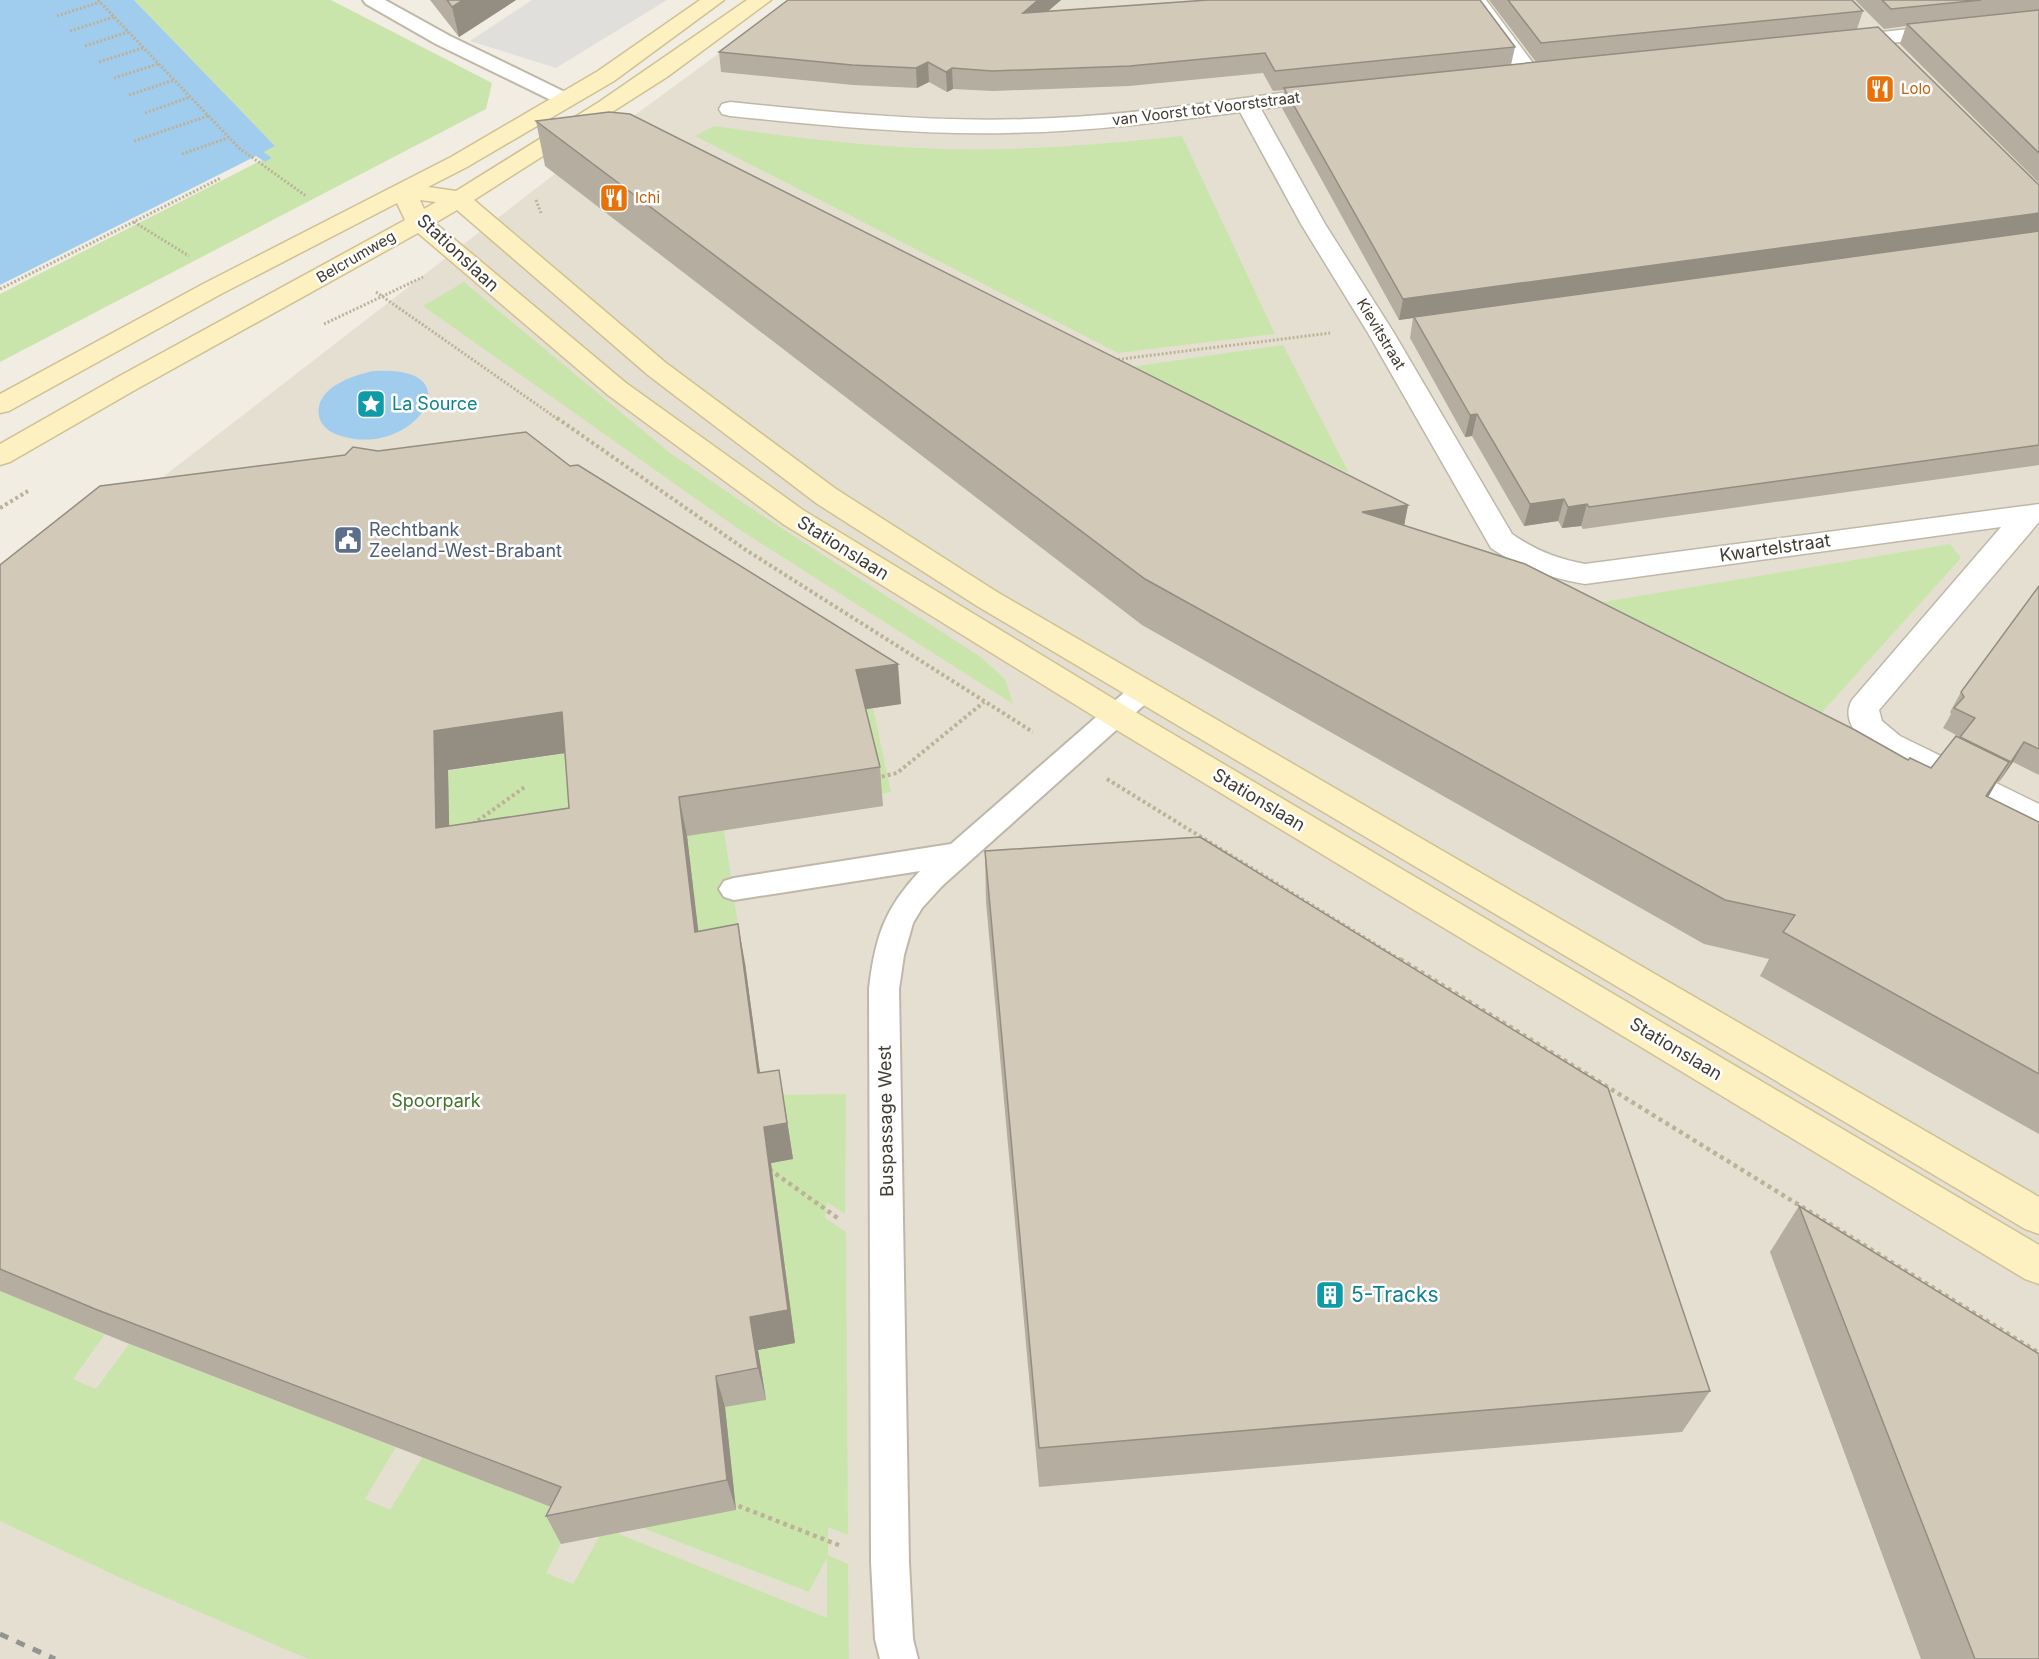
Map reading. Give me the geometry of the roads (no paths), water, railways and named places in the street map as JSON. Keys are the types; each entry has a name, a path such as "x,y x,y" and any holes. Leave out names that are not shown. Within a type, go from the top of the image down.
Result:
{"main road":[{"name":"Belcrumweg","path":"0,405 212,289 459,162 606,76 714,0"},
{"name":"Belcrumweg","path":"0,456 59,420 335,270 457,198 637,88 761,0"},
{"name":"Stationslaan","path":"403,191 457,198 657,369 826,496 987,599 2039,1217"},
{"name":"Stationslaan","path":"403,191 418,221 617,389 793,518 1116,715 2039,1266"}],"street":[{"path":"1476,0 1530,74"},
{"path":"1820,44 1870,31 1970,29"},
{"path":"1870,31 1894,54"},
{"path":"1507,76 1553,71"},
{"name":"van Voorst tot Voorststraat","path":"730,109 849,121 971,126 1098,122 1353,92"},
{"name":"Kievitstraat","path":"1246,103 1313,224 1388,330 1501,541 1524,558"},
{"name":"Kwartelstraat","path":"1524,558 1554,569 1585,574 2033,514"},
{"name":"Kwartelstraat","path":"2033,514 1863,708 1864,719 1872,733 1889,744 2039,819"}],"lane":[{"path":"372,0 443,40 566,100"},
{"name":"Buspassage West","path":"899,1659 894,1639 890,1562 884,989 887,957 896,929 910,902 1143,691"},
{"path":"734,888 961,854"}],"water":[{"path":"0,0 134,0 275,146 264,152 272,158 265,162 256,156 0,285"},
{"path":"374,371 405,373 423,381 428,395 424,410 411,424 392,435 368,440 341,436 327,429 319,416 319,406 323,398 337,384"}],"railway":[{"path":"0,1634 55,1659"}],"place":[{"name":"Lolo","path":"1880,89"},
{"name":"Ichi","path":"614,198"},
{"name":"La Source","path":"371,404"},
{"name":"Rechtbank Zeeland-West-Brabant","path":"348,540"},
{"name":"5-Tracks","path":"1330,1295"}],"park label":[{"name":"Spoorpark","path":"436,1101"}]}
